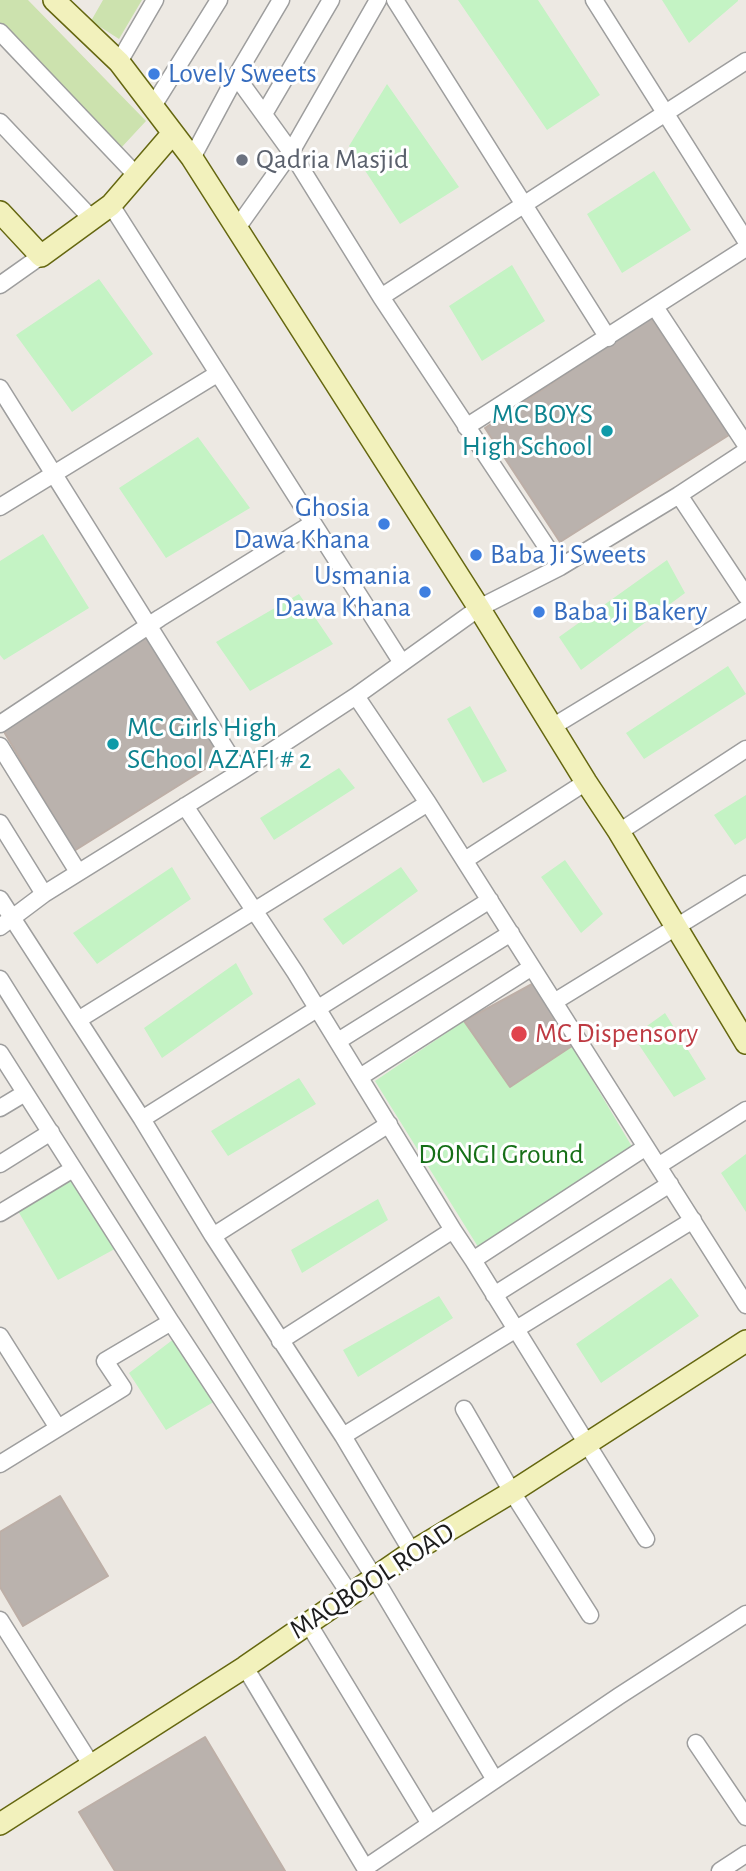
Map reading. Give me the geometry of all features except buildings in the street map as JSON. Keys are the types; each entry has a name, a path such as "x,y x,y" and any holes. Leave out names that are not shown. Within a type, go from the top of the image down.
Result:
{"street":[{"path":"119,62 155,0"},
{"path":"153,106 219,0"},
{"path":"192,158 281,0"},
{"path":"264,114 331,0"},
{"path":"237,228 291,152 378,0"},
{"path":"395,0 608,338"},
{"path":"594,0 746,242"},
{"path":"65,4 119,62 192,158 479,608 619,832 746,1043"},
{"path":"0,32 137,176"},
{"path":"381,297 746,61"},
{"path":"236,76 291,152 381,297 560,566"},
{"path":"0,122 92,219"},
{"path":"0,285 111,205 173,133"},
{"path":"111,205 402,663"},
{"path":"0,212 41,256"},
{"path":"466,427 746,248"},
{"path":"655,307 746,445"},
{"path":"0,507 218,374"},
{"path":"0,388 240,772"},
{"path":"6,923 44,894 356,696 479,608 560,566 679,495 746,451"},
{"path":"679,495 746,596"},
{"path":"0,724 148,626 313,523"},
{"path":"552,727 746,609"},
{"path":"356,696 428,803 746,1305"},
{"path":"0,746 78,872"},
{"path":"619,832 746,749"},
{"path":"464,860 586,782"},
{"path":"78,1020 428,803"},
{"path":"185,806 318,1009 646,1539"},
{"path":"0,823 44,894"},
{"path":"554,1002 746,884"},
{"path":"0,900 6,923 78,1020 142,1119 213,1236 343,1436 412,1552"},
{"path":"142,1119 490,900"},
{"path":"338,1041 511,933"},
{"path":"360,1077 532,967"},
{"path":"0,979 374,1577 495,1780"},
{"path":"0,1053 171,1322 349,1593"},
{"path":"0,1108 25,1093"},
{"path":"658,1166 746,1110"},
{"path":"213,1236 389,1124"},
{"path":"0,1164 51,1132"},
{"path":"473,1260 646,1147"},
{"path":"0,1213 73,1169"},
{"path":"494,1295 670,1184"},
{"path":"343,1436 692,1220"},
{"path":"280,1341 453,1230"},
{"path":"0,1464 123,1388 105,1361 171,1322"},
{"path":"0,1336 58,1428"},
{"name":"MAQBOOL ROAD","path":"0,1824 245,1667 412,1552 588,1444 746,1341"},
{"path":"464,1409 512,1492 590,1615"},
{"path":"245,1667 366,1870 619,1696 746,1614"},
{"path":"0,1620 92,1766"},
{"path":"307,1623 430,1824"},
{"path":"696,1743 746,1817"},
{"path":"729,1868 746,1854"}],"green space":[{"path":"0,0 28,0 146,121 120,149 0,23"},
{"path":"103,0 142,0 119,39 91,21"},
{"path":"458,0 538,0 600,95 547,130"},
{"path":"662,0 738,0 738,1 689,43"},
{"path":"387,84 459,187 400,224 349,146"},
{"path":"654,171 691,230 622,273 587,214"},
{"path":"512,265 545,321 482,361 449,306"},
{"path":"99,279 153,354 72,412 16,335"},
{"path":"198,437 250,508 166,558 119,488"},
{"path":"43,534 89,608 4,660 0,655 0,561"},
{"path":"667,560 685,593 581,670 559,637"},
{"path":"299,594 333,644 250,691 216,642"},
{"path":"728,666 746,694 644,759 626,733"},
{"path":"470,706 507,771 483,783 447,719"},
{"path":"339,768 355,788 274,840 260,818"},
{"path":"746,795 746,838 735,845 714,815"},
{"path":"565,860 603,914 581,933 541,877"},
{"path":"172,867 191,899 97,964 73,933"},
{"path":"401,867 418,891 343,945 323,919"},
{"path":"236,963 253,994 162,1058 144,1028"},
{"path":"665,1013 706,1079 674,1097 633,1036"},
{"name":"DONGI Ground","path":"464,1021 510,1087 572,1046 634,1150 480,1250 375,1081"},
{"path":"299,1078 316,1104 228,1156 211,1131"},
{"path":"746,1154 746,1212 721,1173"},
{"path":"73,1169 122,1245 58,1280 14,1204"},
{"path":"378,1199 388,1220 302,1273 291,1250"},
{"path":"671,1278 699,1316 601,1383 576,1344"},
{"path":"439,1296 453,1318 358,1377 343,1350"},
{"path":"179,1335 222,1397 166,1430 129,1373"}],"place":[{"name":"Lovely Sweets","path":"154,74"},
{"name":"Qadria Masjid","path":"242,160"},
{"name":"MC BOYS High School","path":"607,431"},
{"name":"Ghosia Dawa Khana","path":"384,524"},
{"name":"Baba Ji Sweets","path":"476,555"},
{"name":"Usmania Dawa Khana","path":"425,592"},
{"name":"Baba Ji Bakery","path":"539,612"},
{"name":"MC Girls High SChool AZAFI # 2","path":"113,744"},
{"name":"MC Dispensory","path":"519,1034"}]}
